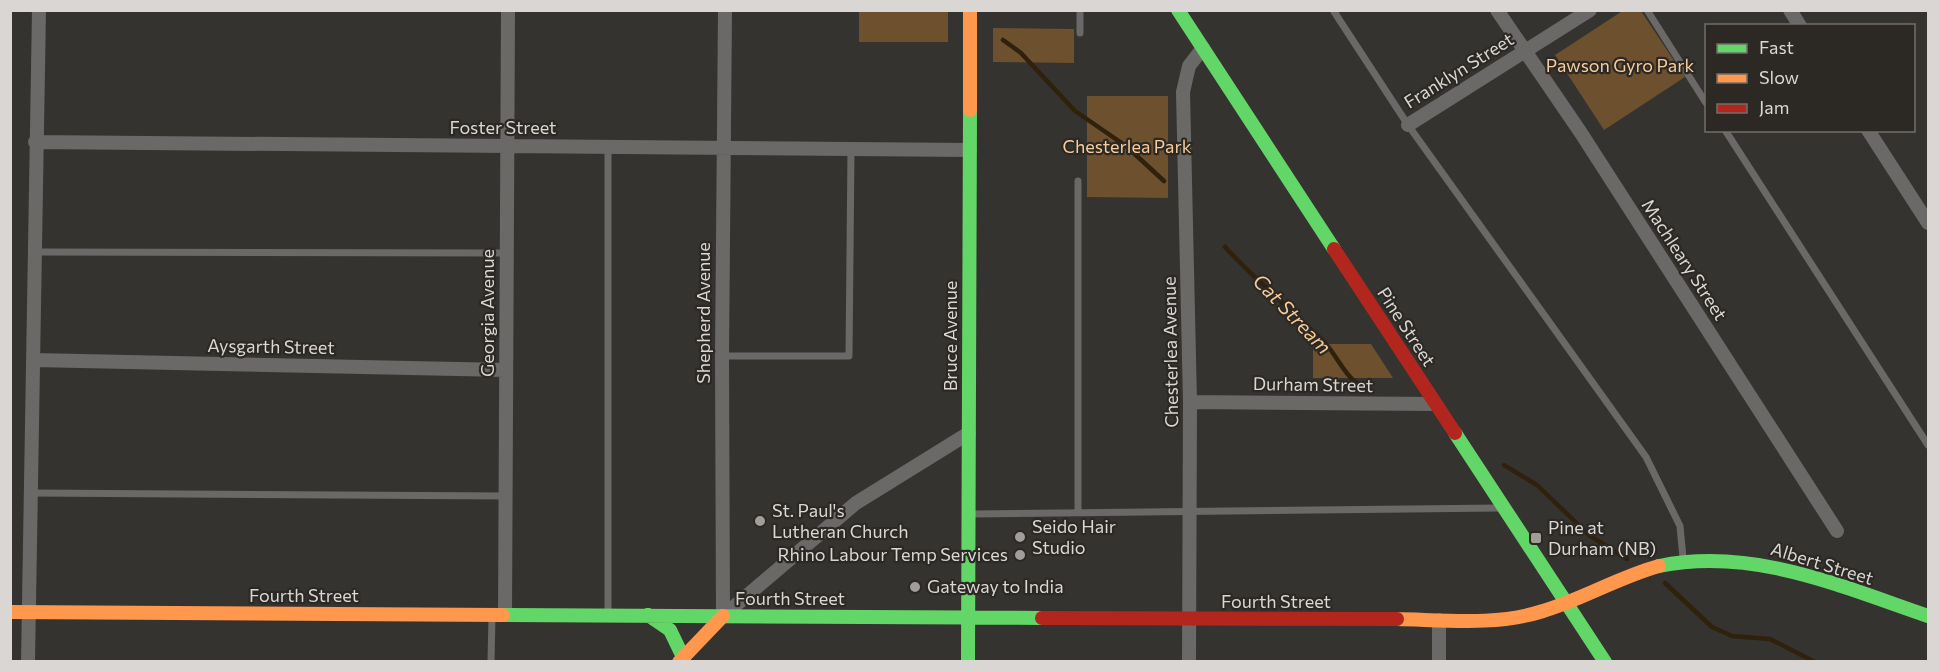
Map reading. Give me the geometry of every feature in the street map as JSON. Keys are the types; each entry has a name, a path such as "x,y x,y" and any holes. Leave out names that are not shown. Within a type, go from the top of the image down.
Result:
{"street":[{"path":"28,662 39,10"},
{"name":"Georgia Avenue","path":"499,615 506,496 508,10"},
{"name":"Shepherd Avenue","path":"723,616 722,356 725,10"},
{"name":"Bruce Avenue","path":"968,662 970,10"},
{"name":"Pine Street","path":"1178,10 1605,662"},
{"name":"Machleary Street","path":"1497,10 1581,133 1837,531"},
{"name":"Franklyn Street","path":"1408,124 1590,10"},
{"path":"1790,10 1799,24"},
{"name":"Chesterlea Avenue","path":"1189,662 1190,402 1184,92 1190,66 1203,48"},
{"path":"1869,132 1929,223"},
{"name":"Foster Street","path":"36,142 970,150"},
{"name":"Aysgarth Street","path":"34,360 506,370"},
{"name":"Durham Street","path":"1190,402 1435,404"},
{"path":"648,615 670,630 681,659 723,616 856,503 969,433"},
{"name":"Albert Street","path":"1567,605 1636,573 1683,560 1754,562 1789,569 1929,616"},
{"name":"Fourth Street","path":"10,612 1439,620 1522,618 1567,605"},
{"path":"1439,620 1439,662"}],"lane":[{"path":"1080,10 1080,33"},
{"path":"1333,10 1408,124 1646,457 1680,526 1683,560"},
{"path":"1647,10 1705,99"},
{"path":"1726,132 1929,445"},
{"path":"608,147 608,616"},
{"path":"722,356 849,356 851,149"},
{"path":"1078,181 1078,513"},
{"path":"35,252 507,253"},
{"path":"32,493 506,496"},
{"path":"969,514 1504,508"},
{"path":"491,662 499,615"}],"green space":[{"name":"Pawson Gyro Park","path":"1624,10 1641,11 1685,77 1604,130 1555,55"},
{"path":"859,11 948,11 948,42 859,42"},
{"path":"993,28 1074,29 1074,63 993,62"},
{"name":"Chesterlea Park","path":"1087,96 1168,96 1168,198 1087,197"},
{"path":"1313,344 1371,344 1393,378 1313,378"}],"waterway":[{"name":"Cat Stream","path":"1003,40 1021,53 1075,111 1126,146 1164,181"},
{"name":"Cat Stream","path":"1225,247 1325,343 1356,383"},
{"name":"Cat Stream","path":"1504,465 1537,485 1589,535 1627,559"},
{"name":"Cat Stream","path":"1665,583 1712,627 1732,636 1770,639 1815,662"}],"traffic: fast":[{"path":"1178,10 1334,249"},
{"path":"968,662 970,110"},
{"path":"1455,433 1605,662"},
{"path":"1659,566 1694,561 1762,566 1829,582 1928,616"},
{"path":"503,615 1042,618"},
{"path":"648,615 670,630 683,657"}],"traffic: slow":[{"path":"970,10 970,110"},
{"path":"1397,619 1471,621 1525,616 1558,606 1659,566"},
{"path":"10,612 503,615"},
{"path":"679,662 723,616"}],"traffic: jam":[{"path":"1334,249 1455,433"},
{"path":"1042,618 1397,619"}],"place":[{"name":"St. Paul's Lutheran Church","path":"760,521"},
{"name":"Seido Hair Studio","path":"1020,537"},
{"name":"Pine at Durham (NB)","path":"1536,538"},
{"name":"Rhino Labour Temp Services","path":"1020,555"},
{"name":"Gateway to India","path":"915,587"}]}
